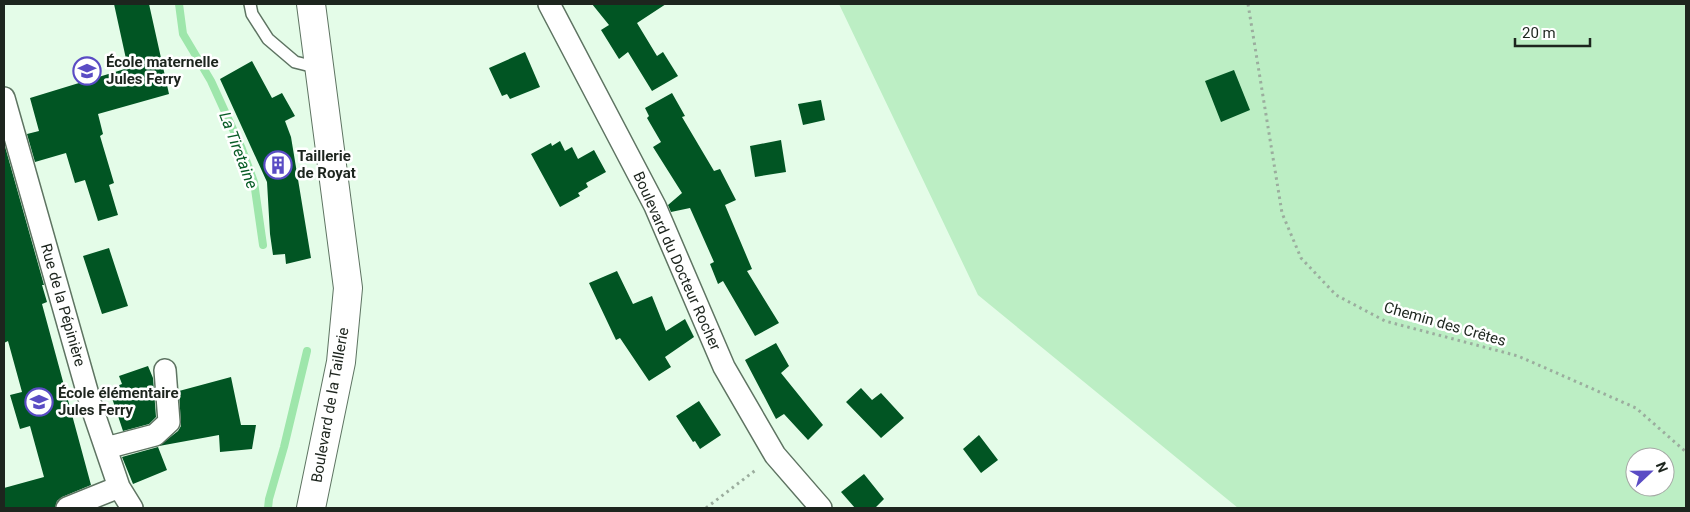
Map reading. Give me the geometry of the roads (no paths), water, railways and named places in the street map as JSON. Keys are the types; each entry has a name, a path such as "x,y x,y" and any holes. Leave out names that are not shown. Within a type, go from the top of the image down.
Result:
{"main road":[{"name":"Boulevard de la Taillerie","path":"311,508 340,362 348,288 312,4"}],"street":[{"name":"Boulevard du Docteur Rocher","path":"548,4 655,206 724,367 775,455 821,508"},
{"name":"Rue de la Pépinière","path":"4,98 91,405 119,487 132,508"},
{"path":"106,448 155,436 169,422 165,370"},
{"path":"67,508 119,487"}],"lane":[{"path":"250,4 252,14 268,39 295,62 319,68"}],"waterway":[{"name":"La Tiretaine","path":"179,4 183,34 211,81 242,149 254,182 263,245"},
{"name":"La Tiretaine","path":"268,508 307,351"}],"place":[{"name":"École maternelle Jules Ferry","path":"87,71"},
{"name":"Taillerie de Royat","path":"278,165"},
{"name":"École élémentaire Jules Ferry","path":"39,402"}]}
